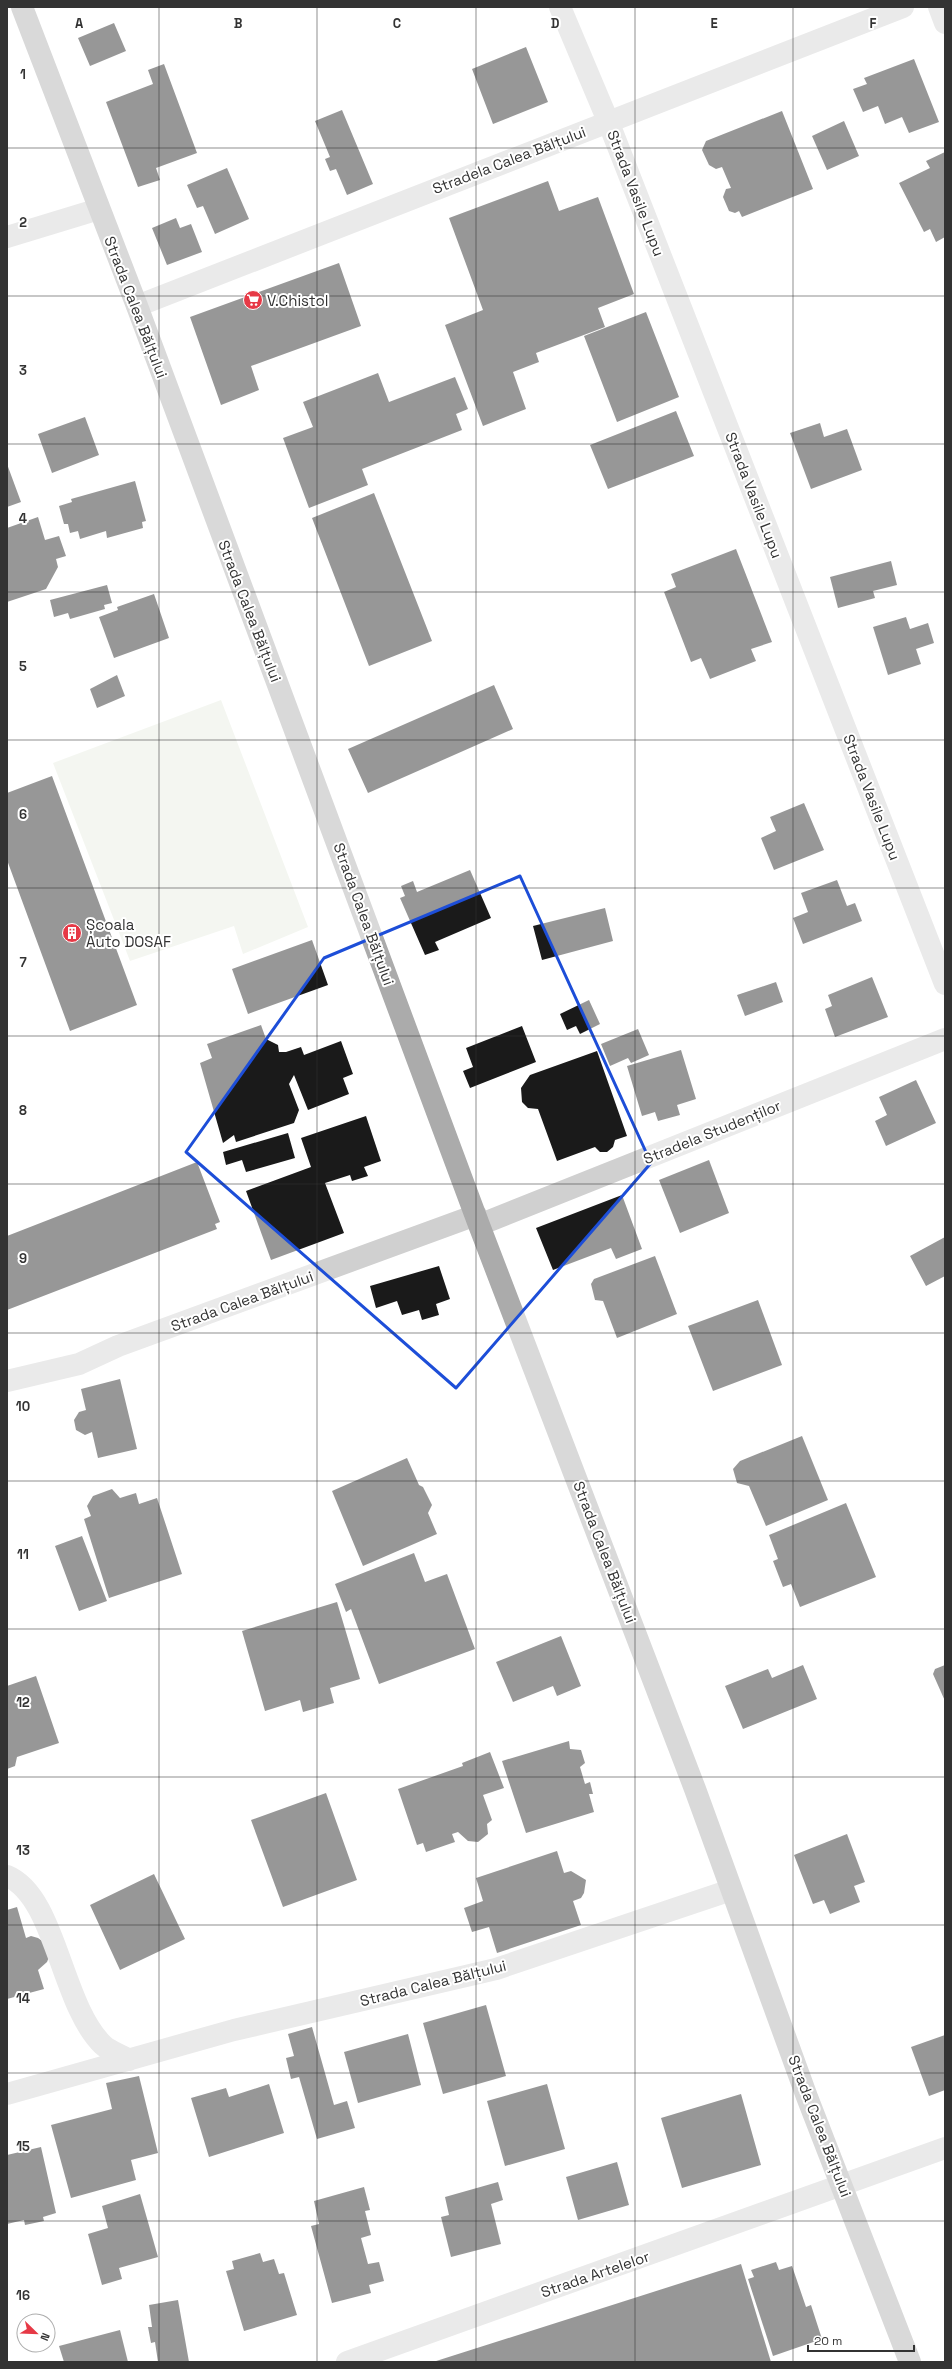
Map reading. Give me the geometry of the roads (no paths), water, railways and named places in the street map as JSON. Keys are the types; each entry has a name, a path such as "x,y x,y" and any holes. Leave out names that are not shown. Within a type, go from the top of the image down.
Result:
{"main road":[{"name":"Strada Calea Bălțului","path":"22,7 137,306 478,1220 696,1789 731,1890 807,2097 843,2186 910,2362"}],"street":[{"name":"Strada Vasile Lupu","path":"560,7 608,121 945,984"},
{"name":"Stradela Calea Bălțului","path":"137,306 903,7"},
{"path":"939,7 945,24"},
{"path":"7,237 99,209"},
{"name":"Stradela Studenților","path":"478,1220 945,1039"},
{"name":"Strada Calea Bălțului","path":"7,1381 79,1364 118,1346 478,1220"},
{"path":"7,1876 17,1880 40,1910 82,2018 103,2045 129,2060"},
{"name":"Strada Calea Bălțului","path":"7,2094 234,2030 496,1969 731,1890"},
{"name":"Strada Artelelor","path":"347,2362 843,2186 945,2148"}],"place":[{"name":"V.Chistol","path":"253,300"},
{"name":"Școala Auto DOSAF","path":"72,933"}]}
